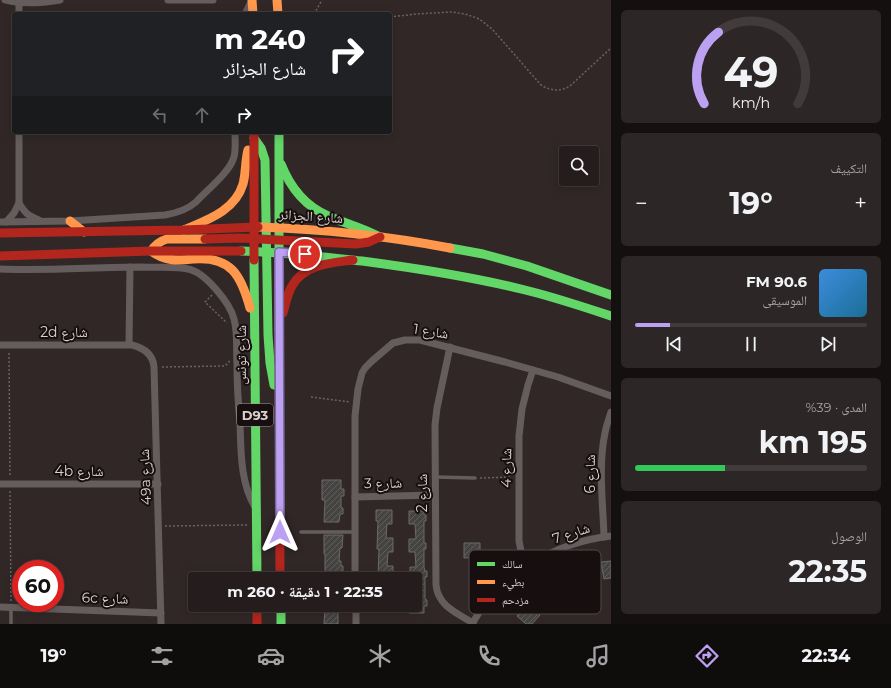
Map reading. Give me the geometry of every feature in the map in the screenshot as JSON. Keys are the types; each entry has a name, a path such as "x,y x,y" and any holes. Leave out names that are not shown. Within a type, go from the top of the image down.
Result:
{"main road":[{"path":"252,0 253,12"},
{"path":"277,0 278,12"},
{"name":"D93","path":"279,134 280,572"},
{"path":"254,135 265,160 265,227 269,349 272,379 280,411"},
{"path":"184,230 221,212 230,206 235,200 243,185 246,154 254,135"},
{"name":"شارع تونس","path":"254,135 254,415 257,572"},
{"path":"279,159 291,185 311,206 327,215 365,229 380,237"},
{"path":"70,221 84,232"},
{"name":"شارع الجزائر","path":"0,233 265,227 351,234 459,249 502,258 611,295"},
{"path":"150,250 154,245 164,239 266,239 356,244 369,242 380,237"},
{"path":"150,250 158,256 166,259 212,260 231,268 243,284 255,327"},
{"path":"0,256 150,250 254,251 335,257 443,272 558,299 611,316"},
{"path":"280,323 290,290 302,274 316,266 353,260"},
{"path":"257,612 257,624"},
{"path":"280,612 281,624"}],"street":[{"path":"5,0 40,3 60,0"},
{"path":"168,0 213,0"},
{"path":"246,12 252,0"},
{"path":"3,222 14,213 19,203 19,134"},
{"path":"3,222 70,221 165,215 185,210 196,202 230,165 235,151 235,134"},
{"path":"19,203 29,216 42,221"},
{"path":"0,269 36,270 130,267 176,268 195,270 206,279 232,310 236,328 243,471 249,498 257,511"},
{"path":"129,344 130,267"},
{"name":"شارع 1","path":"355,572 356,402 360,380 365,368 393,343 413,339 450,347 558,377 611,396"},
{"name":"2d شارع","path":"0,345 129,344"},
{"name":"49a شارع","path":"129,344 146,350 153,360 154,367 162,624"},
{"name":"شارع 2","path":"450,347 437,408 436,420 436,585 437,594 444,604 472,623"},
{"name":"شارع 4","path":"520,550 519,436 525,396 533,370"},
{"name":"شارع 6","path":"607,536 602,456 605,432 611,412"},
{"name":"4b شارع","path":"0,484 158,484"},
{"name":"شارع 3","path":"355,497 435,495"},
{"name":"شارع 7","path":"558,550 590,539 607,536"},
{"name":"6c شارع","path":"0,607 161,613"},
{"path":"356,612 356,624"},
{"name":"شارع 7","path":"472,623 478,614"}],"lane":[{"path":"435,477 475,478"},
{"path":"301,532 355,532"},
{"path":"11,607 11,624"}],"path":[{"path":"316,12 322,0"},
{"path":"392,18 416,14 452,12 477,18 492,29 541,85 545,88 555,90 570,86 611,48"},
{"path":"216,291 205,302 229,326"},
{"path":"154,367 225,366 229,362 229,355"},
{"path":"310,396 356,402"},
{"path":"480,478 519,477"},
{"path":"159,526 257,525"}],"building":[{"path":"322,480 341,480 341,489 344,489 344,496 341,496 341,508 343,508 343,514 340,514 339,522 324,522 325,500 322,500"},
{"path":"376,510 392,510 392,524 387,524 386,538 393,538 393,552 388,552 387,566 393,566 393,572 378,572 378,521 376,521"},
{"path":"409,511 424,511 424,515 426,515 426,521 424,521 424,543 426,543 426,549 424,549 424,567 425,571 427,571 427,577 425,577 425,599 427,600 427,606 424,606 424,613 409,613 422,612 422,572 410,572 410,567 416,567 415,552 409,552 409,539 416,539 415,524 409,524"},
{"path":"324,535 343,535 339,561 341,561 341,566 343,566 343,572 325,572"},
{"path":"464,543 480,543 480,550 469,550 469,558 464,558"},
{"path":"611,561 611,578 604,579 601,562"},
{"path":"325,612 338,612 338,624 324,624"},
{"path":"519,614 540,615 532,624 526,624 517,616"}],"traffic: fast":[{"path":"279,134 279,331"},
{"path":"254,138 261,148 265,160 268,335 270,363 274,385"},
{"path":"281,164 299,195 312,207 328,216 361,228 380,237"},
{"path":"450,248 483,254 527,266 611,295"},
{"path":"241,251 362,261 442,273 481,280 532,292 566,301 611,316"},
{"path":"254,260 257,572"},
{"path":"281,612 281,624"}],"traffic: slow":[{"path":"252,0 253,12"},
{"path":"277,0 278,12"},
{"path":"184,230 211,218 227,208 234,201 243,184 248,150"},
{"path":"70,221 84,232"},
{"path":"258,227 306,229 354,234 450,248"},
{"path":"205,239 167,239 162,241 151,251 161,257 171,260 206,259 225,264 238,277 247,296 250,308"}],"traffic: jam":[{"path":"254,134 254,260"},
{"path":"0,233 184,230 258,227"},
{"path":"205,239 241,238 356,244 369,242 380,237"},
{"path":"0,256 151,251 241,251"},
{"path":"283,313 290,289 297,279 304,273 319,266 353,260"},
{"path":"279,331 280,572"},
{"path":"257,612 257,624"}],"route":[{"path":"280,532 279,252 305,254"}]}
